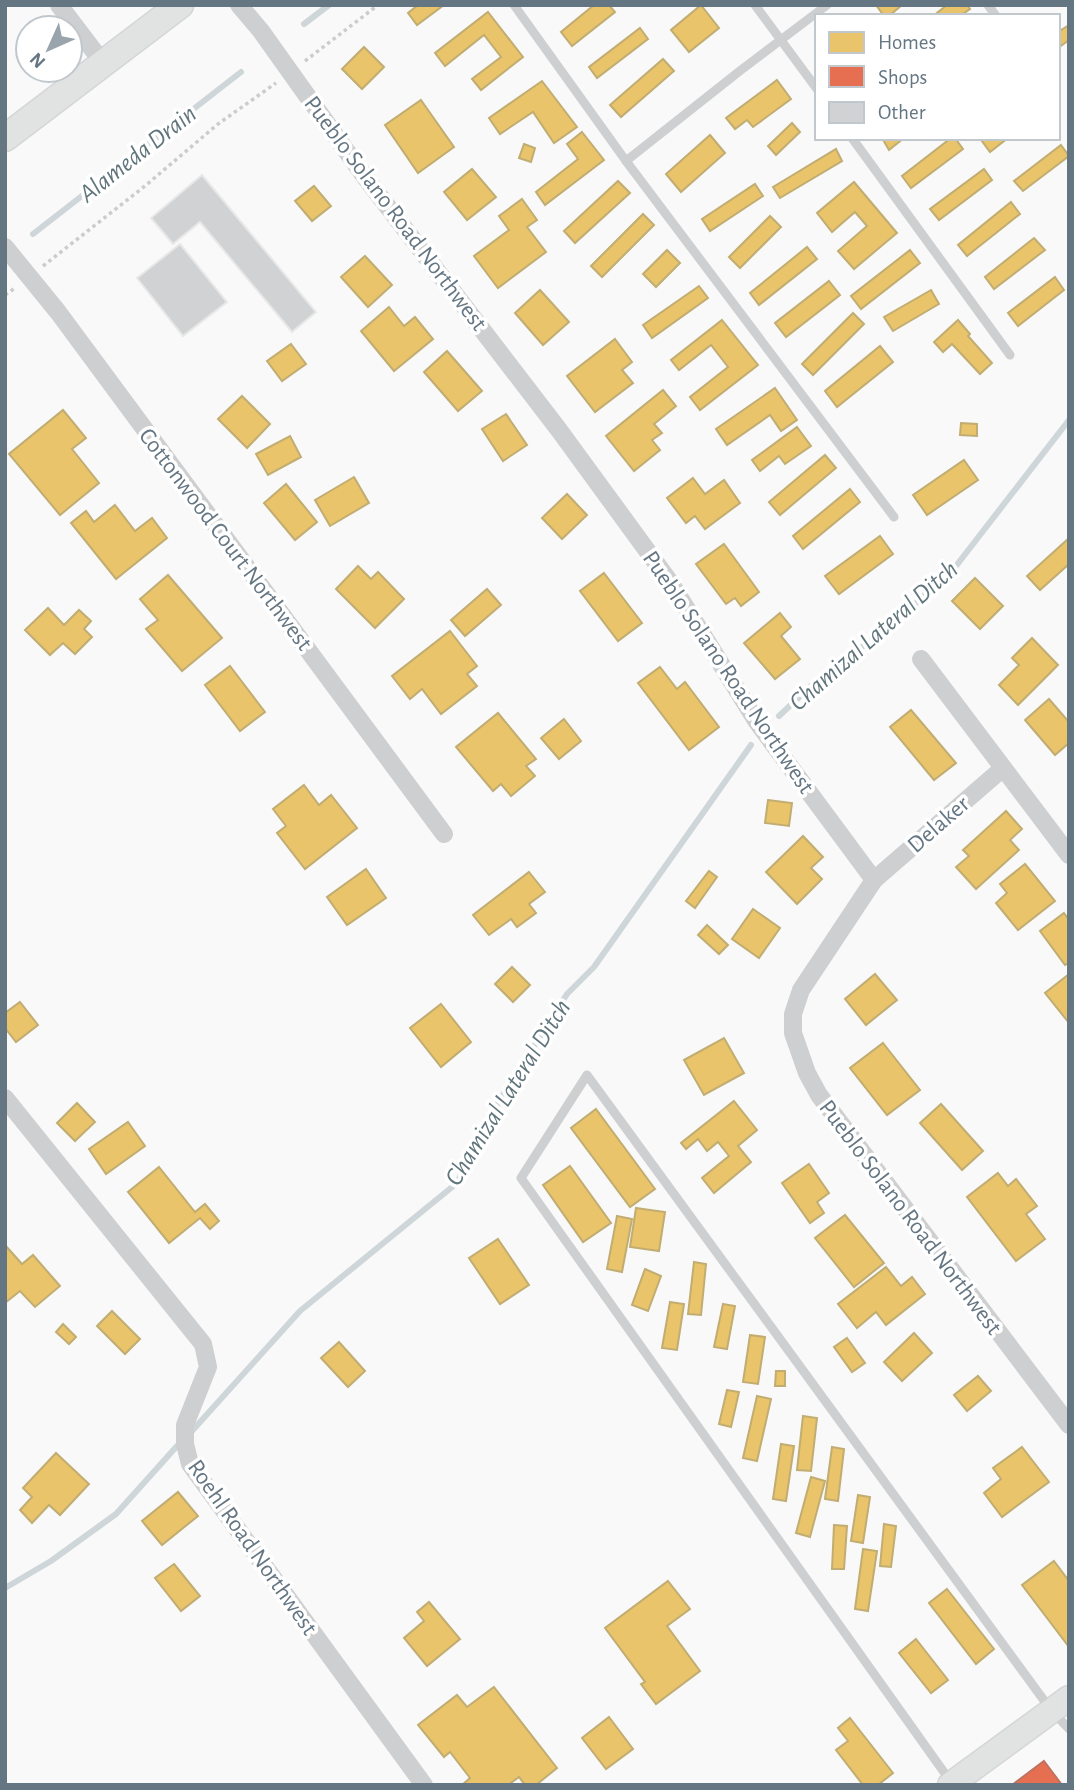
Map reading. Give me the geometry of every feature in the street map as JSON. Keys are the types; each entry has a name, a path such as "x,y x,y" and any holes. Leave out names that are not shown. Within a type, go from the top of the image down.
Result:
{"main road":[{"path":"5,138 180,5"},
{"path":"951,1784 1060,1704"}],"street":[{"path":"59,5 103,64"},
{"name":"Pueblo Solano Road Northwest","path":"239,5 654,560 757,722 874,880 801,990 793,1014 793,1033 798,1050 819,1095 1069,1425"},
{"name":"Cottonwood Court Northwest","path":"5,247 58,312 444,834"},
{"path":"921,659 1069,855"},
{"name":"Delaker","path":"874,880 1002,769"},
{"name":"Roehl Road Northwest","path":"5,1098 203,1344 208,1367 185,1425 185,1444 190,1464 424,1785"}],"lane":[{"path":"514,5 626,161 894,517"},
{"path":"755,5 815,86"},
{"path":"626,161 815,14"},
{"path":"853,140 1010,355"},
{"path":"951,1784 521,1178 587,1075 1060,1704 1069,1729"}],"path":[{"path":"303,62 378,5"},
{"path":"43,265 145,186 218,124 278,82"},
{"path":"5,295 15,288"}],"building: Homes":[{"path":"418,5 444,5 417,25 408,13"},
{"path":"594,5 609,5 615,12 572,46 561,32"},
{"path":"701,5 719,28 689,52 671,30"},
{"path":"876,5 902,5 891,14 883,14"},
{"path":"947,5 967,5 970,9 963,14 936,14"},
{"path":"488,12 523,57 481,90 472,79 501,57 484,35 445,66 435,53"},
{"path":"1069,25 1069,40 1060,47 1060,31"},
{"path":"640,28 648,39 597,78 589,67"},
{"path":"364,47 384,67 362,89 342,69"},
{"path":"663,59 674,71 621,117 610,105"},
{"path":"777,80 791,99 753,127 747,120 735,129 726,118"},
{"path":"542,81 577,127 554,143 533,112 500,134 489,118"},
{"path":"421,100 454,147 418,173 385,125"},
{"path":"792,123 800,132 776,155 768,146"},
{"path":"582,132 604,160 545,205 536,192 578,159 567,144"},
{"path":"710,135 725,153 681,192 666,174"},
{"path":"883,140 902,140 889,150"},
{"path":"948,140 956,140 963,149 911,188 902,176"},
{"path":"983,140 1005,140 990,152"},
{"path":"524,144 535,148 531,162 519,158"},
{"path":"1061,145 1069,156 1023,191 1014,181"},
{"path":"836,149 842,161 780,198 773,187"},
{"path":"472,169 496,197 467,220 444,192"},
{"path":"984,169 992,180 939,220 930,209"},
{"path":"618,181 630,193 575,243 564,231"},
{"path":"854,182 897,233 854,269 838,251 867,226 855,212 832,232 817,213"},
{"path":"755,184 763,196 710,231 702,219"},
{"path":"314,186 331,206 312,221 295,201"},
{"path":"522,199 537,220 527,227 546,252 498,288 474,256 509,230 499,216"},
{"path":"1011,202 1020,214 967,256 958,245"},
{"path":"643,214 654,225 602,277 591,266"},
{"path":"770,216 781,227 740,268 729,257"},
{"path":"1034,238 1045,250 994,289 985,277"},
{"path":"807,247 817,259 759,305 750,293"},
{"path":"667,250 680,263 656,287 643,274"},
{"path":"910,250 920,263 861,309 851,296"},
{"path":"365,256 392,285 368,307 341,277"},
{"path":"1055,277 1064,290 1018,326 1008,313"},
{"path":"829,281 840,295 786,337 775,323"},
{"path":"699,286 708,298 652,338 643,325"},
{"path":"540,290 569,322 543,345 515,313"},
{"path":"931,290 939,304 893,331 884,317"},
{"path":"389,307 404,326 415,317 433,339 394,371 361,331"},
{"path":"853,313 864,324 813,375 802,364"},
{"path":"722,320 758,365 700,410 690,397 728,367 711,345 679,370 671,360"},
{"path":"958,320 992,363 980,374 952,344 943,352 934,342"},
{"path":"615,339 632,362 622,370 633,383 595,412 567,376"},
{"path":"291,344 306,364 282,381 267,361"},
{"path":"880,346 893,362 837,407 825,391"},
{"path":"447,351 482,391 458,411 424,372"},
{"path":"775,388 797,420 781,431 770,415 727,445 716,429"},
{"path":"663,390 676,406 654,424 662,433 652,440 660,450 634,471 606,436"},
{"path":"242,396 270,424 247,448 218,419"},
{"path":"63,410 86,438 72,449 99,483 60,515 9,454"},
{"path":"506,414 527,445 503,461 482,429"},
{"path":"961,423 977,424 977,436 960,435"},
{"path":"797,427 811,446 785,464 779,456 760,471 752,460"},
{"path":"290,436 301,457 268,475 256,454"},
{"path":"825,455 836,468 780,515 769,502"},
{"path":"964,460 978,480 927,515 913,495"},
{"path":"354,477 369,503 330,526 315,500"},
{"path":"693,478 705,494 724,480 740,503 705,529 695,516 686,523 667,498"},
{"path":"286,484 317,522 295,540 264,503"},
{"path":"850,489 860,502 803,549 793,536"},
{"path":"567,494 587,515 562,539 542,518"},
{"path":"115,505 135,531 152,518 167,538 116,579 71,523 86,511 94,522"},
{"path":"880,536 893,554 839,594 825,576"},
{"path":"1069,538 1069,564 1040,590 1027,576"},
{"path":"724,544 759,592 741,606 735,598 726,604 696,564"},
{"path":"358,566 371,579 378,572 404,599 375,628 336,589"},
{"path":"604,573 642,623 618,641 580,591"},
{"path":"168,575 222,638 182,671 146,629 158,620 140,599"},
{"path":"975,578 1003,606 980,629 952,601"},
{"path":"487,589 501,605 465,636 451,620"},
{"path":"48,608 64,625 79,610 91,621 84,629 92,637 75,654 63,643 50,655 25,630"},
{"path":"780,613 791,627 781,636 800,659 775,679 744,643"},
{"path":"450,631 477,666 467,674 477,686 441,714 422,689 410,699 392,676"},
{"path":"1032,638 1058,665 1018,705 999,685 1019,665 1012,658"},
{"path":"230,666 265,712 240,731 205,685"},
{"path":"660,667 677,689 685,682 719,727 689,750 638,683"},
{"path":"1049,699 1069,722 1069,743 1055,755 1025,720"},
{"path":"911,710 956,763 934,780 890,727"},
{"path":"498,713 536,759 526,766 535,776 511,796 501,784 493,791 456,747"},
{"path":"564,719 581,741 559,759 541,738"},
{"path":"304,785 319,805 331,795 357,828 305,869 277,833 286,826 273,809"},
{"path":"768,800 792,803 789,826 765,823"},
{"path":"1006,811 1022,829 1010,840 1019,850 976,889 956,867 969,856 963,850"},
{"path":"803,836 823,857 811,868 822,879 797,904 766,872"},
{"path":"1025,864 1055,901 1018,930 996,903 1007,893 1000,884"},
{"path":"366,869 386,898 347,925 327,897"},
{"path":"709,871 717,877 695,908 686,901"},
{"path":"529,872 545,892 529,904 536,913 517,927 511,919 489,935 473,915"},
{"path":"753,909 780,928 759,958 732,939"},
{"path":"1064,913 1069,920 1069,963 1065,965 1040,931"},
{"path":"707,925 728,945 719,954 698,935"},
{"path":"512,967 530,985 513,1002 495,984"},
{"path":"875,974 897,1000 866,1025 845,999"},
{"path":"1069,974 1069,1023 1045,993"},
{"path":"20,1002 38,1025 16,1042 5,1028 5,1013"},
{"path":"441,1004 471,1042 441,1067 410,1028"},
{"path":"724,1038 744,1073 704,1095 684,1060"},
{"path":"883,1043 920,1090 887,1115 850,1068"},
{"path":"734,1101 757,1130 738,1146 751,1162 714,1193 702,1178 729,1156 718,1142 707,1151 698,1139 686,1149 681,1143"},
{"path":"77,1103 95,1122 75,1141 57,1123"},
{"path":"941,1104 983,1151 962,1170 920,1123"},
{"path":"596,1109 655,1189 630,1207 571,1128"},
{"path":"128,1122 145,1146 106,1174 89,1149"},
{"path":"809,1164 829,1193 817,1202 824,1213 810,1223 782,1183"},
{"path":"570,1166 611,1223 583,1242 543,1185"},
{"path":"159,1167 195,1212 205,1204 219,1221 210,1229 200,1218 169,1243 128,1192"},
{"path":"998,1173 1008,1186 1016,1179 1037,1206 1026,1214 1045,1239 1016,1261 967,1197"},
{"path":"636,1208 665,1212 659,1251 630,1247"},
{"path":"845,1215 884,1263 854,1287 815,1238"},
{"path":"617,1216 632,1219 622,1272 607,1269"},
{"path":"498,1239 529,1285 500,1304 469,1258"},
{"path":"5,1245 22,1264 33,1255 60,1286 35,1307 20,1291 5,1303"},
{"path":"694,1262 706,1264 701,1315 688,1314"},
{"path":"886,1267 901,1286 912,1277 925,1294 886,1325 876,1312 857,1328 838,1304"},
{"path":"645,1269 661,1276 648,1311 632,1305"},
{"path":"670,1302 684,1304 677,1350 662,1348"},
{"path":"723,1304 735,1306 727,1349 714,1347"},
{"path":"112,1311 140,1339 125,1354 97,1326"},
{"path":"63,1324 76,1337 69,1344 56,1332"},
{"path":"914,1333 932,1353 902,1381 884,1362"},
{"path":"750,1335 765,1337 758,1384 743,1382"},
{"path":"847,1338 865,1363 852,1372 834,1347"},
{"path":"339,1342 365,1371 348,1387 321,1358"},
{"path":"776,1371 785,1371 785,1386 775,1386"},
{"path":"978,1376 991,1391 967,1411 954,1395"},
{"path":"727,1390 739,1392 731,1427 719,1424"},
{"path":"757,1396 771,1399 757,1461 743,1458"},
{"path":"803,1416 817,1418 811,1471 797,1470"},
{"path":"781,1444 794,1446 786,1501 773,1499"},
{"path":"832,1447 844,1449 838,1501 825,1499"},
{"path":"1022,1447 1049,1482 1002,1517 984,1493 1001,1479 993,1468"},
{"path":"56,1453 89,1484 60,1515 49,1505 32,1523 20,1510 32,1497 23,1488"},
{"path":"811,1477 825,1481 810,1537 796,1533"},
{"path":"178,1492 198,1516 162,1545 142,1521"},
{"path":"858,1495 870,1497 863,1543 851,1541"},
{"path":"884,1524 896,1526 891,1567 880,1566"},
{"path":"834,1525 847,1526 844,1569 832,1569"},
{"path":"863,1549 877,1551 868,1611 855,1609"},
{"path":"1054,1561 1069,1581 1069,1647 1022,1585"},
{"path":"174,1564 200,1596 181,1611 155,1578"},
{"path":"668,1581 690,1609 667,1626 700,1671 656,1704 641,1684 645,1682 605,1628"},
{"path":"947,1589 994,1649 976,1664 929,1603"},
{"path":"429,1602 460,1639 427,1666 404,1638 424,1621 417,1612"},
{"path":"916,1639 948,1680 931,1693 899,1653"},
{"path":"494,1687 557,1768 536,1785 525,1785 519,1777 508,1785 462,1785 470,1778 450,1752 444,1757 418,1725 457,1695 467,1707"},
{"path":"609,1717 633,1749 606,1769 582,1738"},
{"path":"850,1718 893,1773 878,1785 863,1785 836,1750 848,1741 838,1728"}],"building: Shops":[{"path":"1044,1761 1062,1785 1012,1785"}],"building: Other":[{"path":"202,175 316,312 292,332 200,222 173,244 151,218"},
{"path":"180,244 227,302 183,336 137,278"}],"waterway":[{"name":"Alameda Drain","path":"304,24 329,5"},
{"name":"Alameda Drain","path":"33,234 241,72"},
{"name":"Chamizal Lateral Ditch","path":"779,716 814,683 899,619 956,566 1069,420"},
{"name":"Chamizal Lateral Ditch","path":"192,1431 300,1311 457,1183 501,1098 567,994 594,967 751,745"},
{"name":"Chamizal Lateral Ditch","path":"5,1588 51,1561 116,1514 177,1446"}]}
